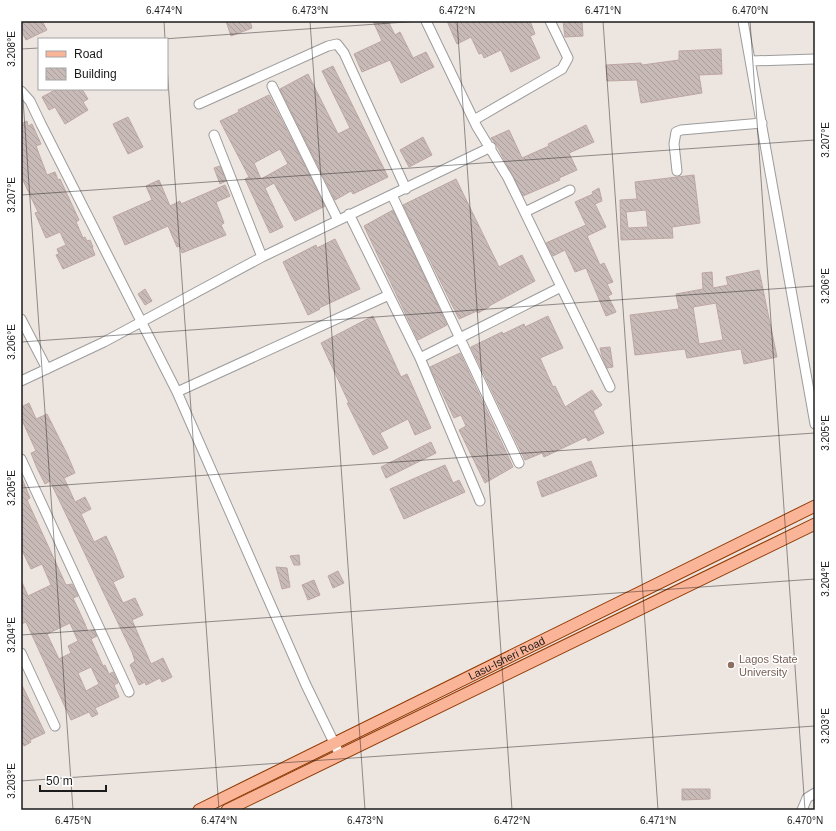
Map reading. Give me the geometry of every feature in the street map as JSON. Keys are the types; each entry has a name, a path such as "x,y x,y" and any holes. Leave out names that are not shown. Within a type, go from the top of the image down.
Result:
{"main road":[{"name":"Lasu-Isheri Road","path":"199,810 815,506"},
{"name":"Lasu-Isheri Road","path":"228,809 815,524"}],"street":[{"path":"426,21 474,120 491,147 524,212 610,387"},
{"path":"474,120 562,68 568,58 550,21"},
{"path":"743,21 815,424"},
{"path":"199,104 328,46 336,44 344,53 406,189"},
{"path":"751,61 815,59"},
{"path":"272,86 338,220"},
{"path":"21,90 41,124 177,392 340,755"},
{"path":"677,171 674,144 676,132 681,130 762,123"},
{"path":"214,135 262,257"},
{"path":"21,381 104,342 262,257 349,214 392,196 491,147"},
{"path":"524,212 570,190"},
{"path":"392,196 519,463"},
{"path":"349,214 420,358 480,501"},
{"path":"420,358 459,337 561,287"},
{"path":"177,392 389,295"},
{"path":"21,319 47,369"},
{"path":"21,459 129,692"},
{"path":"21,653 55,726"},
{"path":"802,810 806,798 815,793"}],"building":[{"path":"21,21 42,21 47,30 26,40 21,30"},
{"path":"226,21 250,21 252,28 231,36"},
{"path":"373,21 388,21 395,35 400,32 413,58 426,52 434,67 401,83 390,60 362,72 354,54 382,41"},
{"path":"447,21 530,21 535,34 530,36 540,58 511,72 501,50 484,58 482,53 479,54 471,37 457,44"},
{"path":"563,21 582,21 583,36 565,37"},
{"path":"721,49 722,74 699,75 702,93 641,103 637,80 607,81 606,65 641,63 642,65 679,60 679,51"},
{"path":"333,66 388,177 353,194 351,191 335,200 280,89 308,74 338,134 350,128 322,71"},
{"path":"55,90 83,90 88,99 83,102 88,110 65,124 55,107 49,110 42,97"},
{"path":"269,95 325,206 295,221 274,183 265,188 283,227 270,233 245,179 249,177 220,121 239,112 238,110","holes":["280,149 288,164 261,179 254,163"]},
{"path":"128,117 143,147 128,154 113,124"},
{"path":"27,121 28,126 32,124 41,144 36,146 47,175 55,172 58,180 60,179 79,220 76,222 83,238 85,237 87,241 90,240 95,255 63,269 56,255 59,254 57,249 66,245 60,232 46,238 35,213 38,212 21,176 21,124"},
{"path":"586,125 594,142 569,153 577,170 559,178 560,180 523,196 496,144 491,138 509,130 522,158 549,146 548,144"},
{"path":"423,137 432,155 409,167 400,150"},
{"path":"220,166 226,181 220,184 214,168"},
{"path":"694,175 700,223 672,227 673,238 621,240 620,200 637,199 635,182","holes":["646,210 648,227 628,228 626,212"]},
{"path":"456,179 499,267 522,255 535,281 478,313 477,311 459,319 403,205"},
{"path":"159,180 170,206 180,201 181,204 225,185 230,196 216,202 224,223 221,225 226,235 182,253 180,246 177,247 168,226 125,245 113,217 152,200 146,186"},
{"path":"599,188 602,201 595,204 606,227 587,236 600,265 604,263 613,282 607,284 612,294 608,296 616,312 606,316 586,268 575,272 565,250 553,256 546,243 586,225 575,202 593,194 592,192"},
{"path":"393,210 447,325 418,340 364,226"},
{"path":"335,239 360,289 319,308 320,309 308,315 283,262 316,245 317,248"},
{"path":"759,270 777,357 744,364 741,349 687,358 685,349 635,355 630,315 679,309 676,294 703,289 702,273 712,272 713,288 728,285 726,277","holes":["716,303 723,340 699,344 693,307"]},
{"path":"145,289 152,301 145,305 138,294"},
{"path":"373,316 401,377 407,374 431,428 415,435 408,419 380,433 388,448 373,455 347,403 349,403 321,343"},
{"path":"548,316 563,348 540,358 553,387 555,386 565,407 592,390 602,405 593,411 604,433 588,441 586,437 544,457 542,453 525,460 471,347 502,332 503,334 524,324 525,327"},
{"path":"610,347 613,367 607,368 600,348"},
{"path":"460,353 513,467 485,483 459,430 466,426 461,415 454,418 430,367"},
{"path":"29,403 36,419 47,414 67,454 75,473 64,478 75,502 85,497 91,509 81,514 94,542 106,536 124,577 113,582 123,603 135,598 143,615 132,620 151,664 163,658 172,677 162,682 160,678 146,685 145,682 139,685 130,665 135,661 132,652 50,481 45,484 31,453 36,451 21,418 21,407"},
{"path":"431,442 436,453 386,478 381,467"},
{"path":"591,461 597,476 542,497 537,482"},
{"path":"445,465 453,483 459,480 465,492 404,519 390,489"},
{"path":"21,476 30,498 27,500 66,585 72,584 78,596 73,598 88,632 94,630 97,636 91,639 103,666 105,665 109,674 113,672 118,683 114,685 119,697 95,708 98,714 92,717 89,712 71,720 26,622 21,624 21,580 28,596 51,585 42,564 31,569 21,548","holes":["70,623 78,641 68,646 71,653 59,659 47,634","91,667 99,684 86,691 78,673"]},
{"path":"299,555 300,565 294,565 290,556"},
{"path":"276,567 287,568 290,587 282,589"},
{"path":"338,571 344,583 333,588 328,576"},
{"path":"314,580 320,595 308,600 302,585"},
{"path":"21,683 45,733 30,740 31,742 24,746 21,740"},
{"path":"682,789 710,789 710,799 682,800"}],"place":[{"name":"Lagos State University","path":"731,665"}]}
